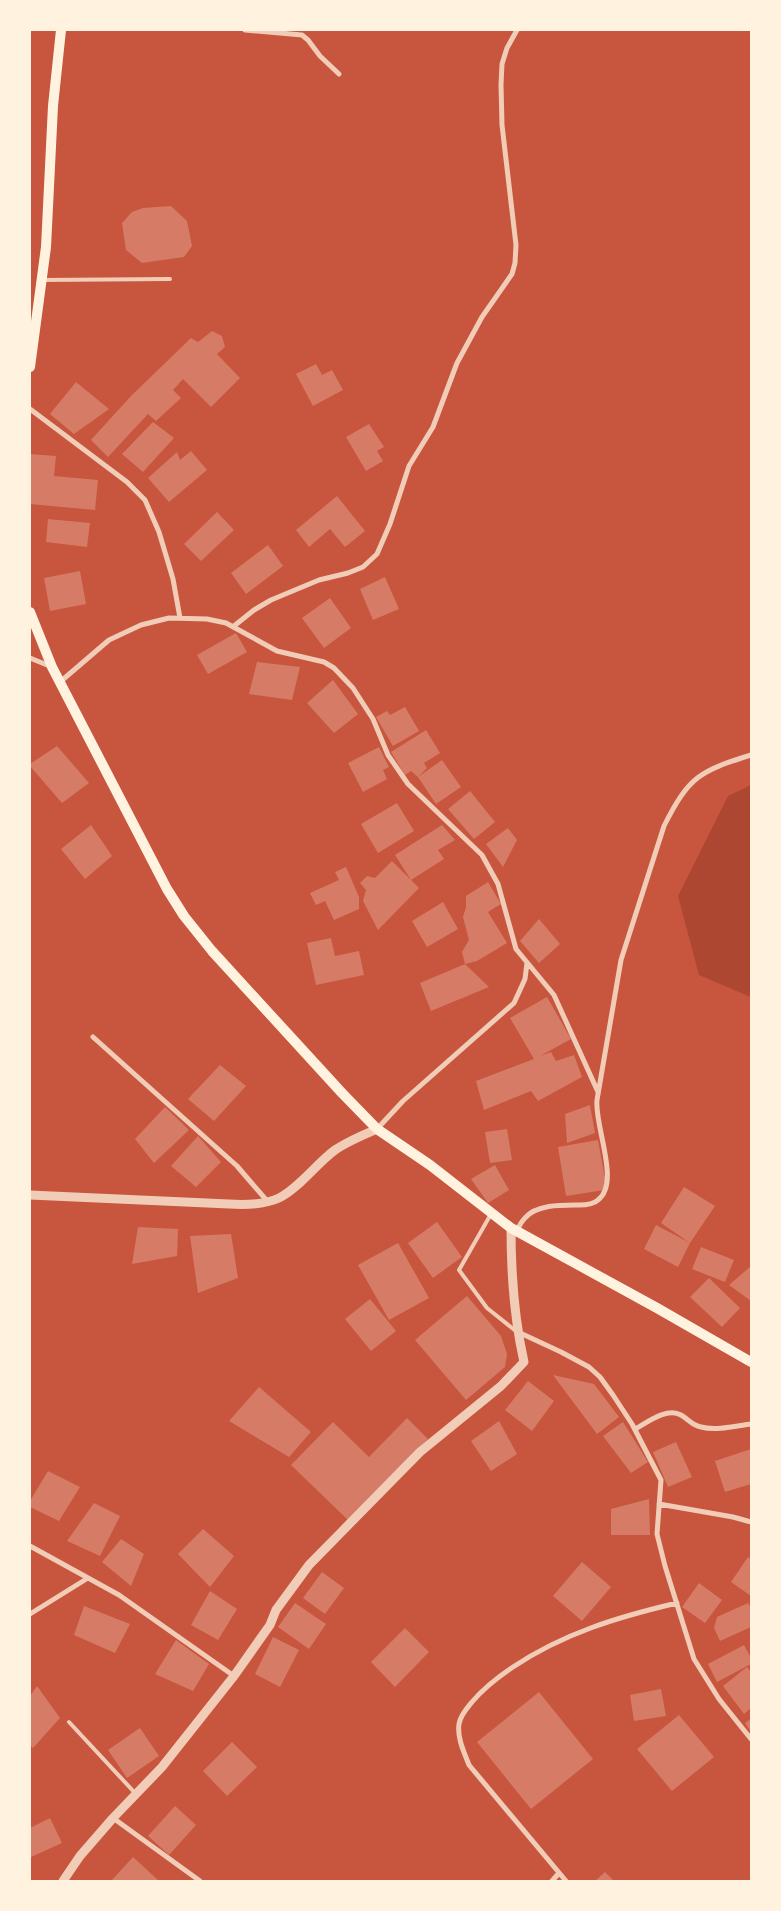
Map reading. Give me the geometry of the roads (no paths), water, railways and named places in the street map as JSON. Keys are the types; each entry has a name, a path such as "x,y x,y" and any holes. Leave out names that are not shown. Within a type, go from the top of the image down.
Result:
{"main road":[{"path":"30,367 46,247 53,106 61,30"},
{"path":"30,612 52,667 167,889 184,916 212,951 342,1093 377,1129 430,1165 491,1214 514,1229 751,1362"}],"street":[{"path":"245,30 302,35 339,74"},
{"path":"234,626 254,610 271,600 319,580 348,573 363,567 377,554 390,524 408,466 433,427 460,357 482,317 512,274 516,245 502,125 502,64 507,48 517,30"},
{"path":"30,409 127,482 145,500 159,532 173,579 180,618"},
{"path":"60,682 110,640 141,625 169,618 207,619 234,626 278,651 324,662 334,668 352,688 373,718 388,755 408,784 482,855 498,884 504,901 513,942 527,963 554,996 598,1092"},
{"path":"30,658 52,667"},
{"path":"63,1881 80,1856 112,1818 162,1767 234,1676 270,1625 276,1610 309,1565 420,1452 501,1386 524,1362 517,1332 514,1302 514,1229 525,1217 534,1211 551,1206 584,1205 598,1201 602,1196 608,1175 596,1107 598,1092 621,960 664,826 674,806 695,779 716,766 751,755"},
{"path":"30,1195 229,1204 268,1202 280,1198 335,1150 377,1129 402,1101 514,1003 525,979 527,963"},
{"path":"93,1037 237,1166 268,1202"},
{"path":"517,1332 589,1367 600,1377 635,1429 661,1480 657,1534 694,1660 719,1699 751,1740"},
{"path":"635,1429 664,1414 672,1412 679,1414 701,1428 751,1424"},
{"path":"659,1504 751,1522"},
{"path":"30,1546 119,1595 234,1676"},
{"path":"30,1614 88,1578"},
{"path":"566,1881 470,1765 461,1744 459,1722 477,1696 490,1684 537,1651 579,1632 644,1611 677,1603"},
{"path":"112,1818 200,1881"},
{"path":"552,1881 559,1873"}],"lane":[{"path":"42,280 170,279"},
{"path":"491,1214 459,1270 487,1308 517,1332"},
{"path":"69,1722 135,1793"}]}
